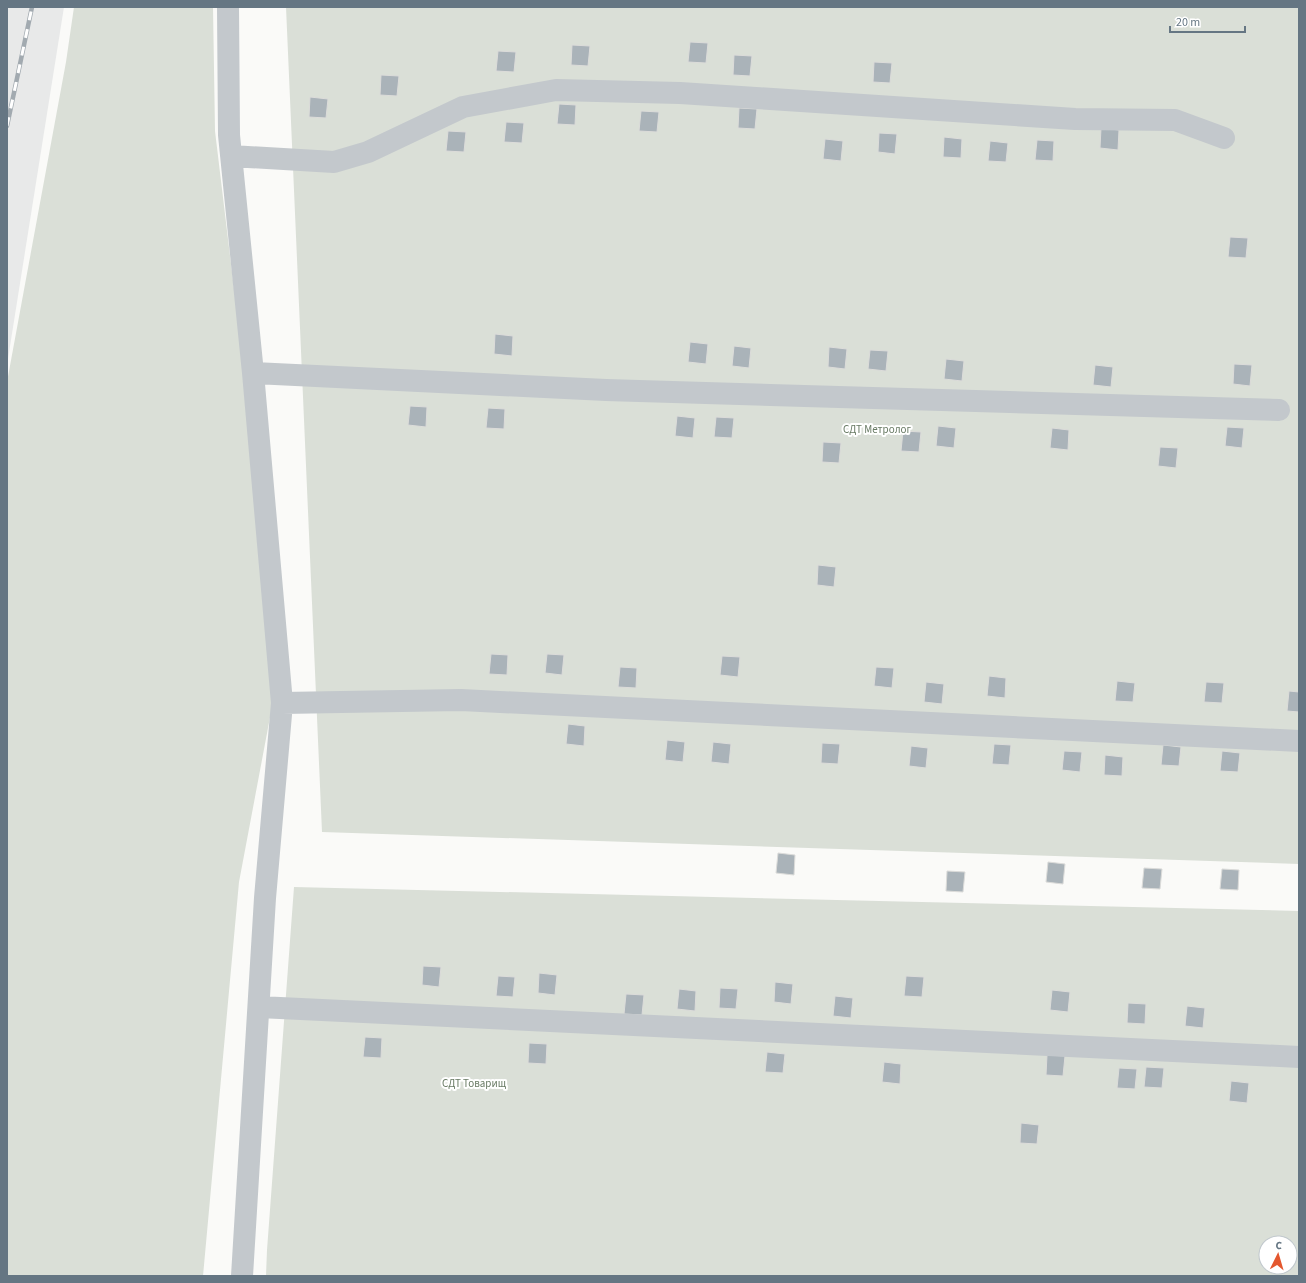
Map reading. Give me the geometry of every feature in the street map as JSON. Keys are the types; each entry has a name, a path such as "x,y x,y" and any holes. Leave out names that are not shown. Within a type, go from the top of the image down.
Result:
{"street":[{"path":"228,7 229,135 253,373 282,703 265,898 242,1276"},
{"path":"231,156 334,162 368,152 463,107 556,90 680,94 1075,119 1175,120 1224,138"},
{"path":"253,373 606,390 1279,410"},
{"path":"282,703 461,700 1299,741"},
{"path":"259,1007 1299,1057"}],"shaded area":[{"path":"7,7 64,7 7,365"}],"green space":[{"path":"74,7 213,7 215,131 241,347 274,696 239,882 203,1276 7,1276 7,382 66,62"},
{"name":"СДТ Метролог","path":"286,7 1299,7 1299,864 322,832"},
{"name":"СДТ Товарищ","path":"294,887 1299,911 1299,1276 266,1276"}],"building":[{"path":"690,42 708,43 706,63 688,62"},
{"path":"572,45 590,46 588,66 571,65"},
{"path":"498,51 516,52 514,72 496,71"},
{"path":"734,55 752,56 750,76 733,75"},
{"path":"874,62 892,63 890,83 873,82"},
{"path":"381,75 399,76 397,96 380,95"},
{"path":"310,97 328,99 326,118 309,117"},
{"path":"559,104 576,105 575,125 557,124"},
{"path":"739,108 757,109 755,129 738,128"},
{"path":"641,111 659,112 657,132 639,131"},
{"path":"506,122 524,123 522,143 504,142"},
{"path":"1101,128 1119,130 1118,150 1100,148"},
{"path":"448,131 466,132 464,152 446,151"},
{"path":"879,133 897,134 895,154 878,152"},
{"path":"944,137 962,139 961,158 943,157"},
{"path":"825,139 843,141 841,161 823,159"},
{"path":"1037,140 1054,141 1053,161 1035,160"},
{"path":"990,141 1008,143 1006,162 988,161"},
{"path":"1230,237 1248,238 1246,258 1228,257"},
{"path":"495,334 513,336 512,356 494,354"},
{"path":"690,342 708,344 706,364 688,362"},
{"path":"734,346 751,348 749,368 732,366"},
{"path":"829,347 847,349 845,369 828,367"},
{"path":"870,350 888,351 886,371 868,369"},
{"path":"946,359 964,361 962,381 944,379"},
{"path":"1234,364 1252,365 1250,386 1233,384"},
{"path":"1095,365 1113,367 1111,387 1093,385"},
{"path":"410,406 427,407 426,427 408,425"},
{"path":"488,408 505,409 504,429 486,428"},
{"path":"677,416 695,418 693,438 675,436"},
{"path":"716,417 734,418 732,438 714,437"},
{"path":"938,426 956,428 954,448 936,446"},
{"path":"1227,427 1244,428 1242,448 1225,446"},
{"path":"1052,428 1069,430 1068,450 1050,448"},
{"path":"903,431 921,432 919,452 901,451"},
{"path":"823,442 841,443 839,463 822,462"},
{"path":"1160,447 1178,448 1176,468 1158,466"},
{"path":"818,565 836,567 834,587 817,585"},
{"path":"491,654 508,655 507,675 489,674"},
{"path":"547,654 564,655 562,675 545,673"},
{"path":"722,656 740,657 738,677 720,675"},
{"path":"620,667 637,668 636,688 618,687"},
{"path":"876,667 894,668 892,688 874,686"},
{"path":"989,676 1006,678 1005,698 987,696"},
{"path":"1117,681 1135,683 1133,702 1115,701"},
{"path":"926,682 944,684 942,704 924,702"},
{"path":"1206,682 1224,683 1222,703 1204,702"},
{"path":"1289,691 1299,692 1299,712 1287,711"},
{"path":"568,724 585,726 584,746 566,744"},
{"path":"667,740 685,742 683,762 665,760"},
{"path":"713,742 731,744 729,764 711,762"},
{"path":"822,743 840,744 838,764 821,763"},
{"path":"994,744 1011,745 1009,765 992,764"},
{"path":"1163,745 1181,747 1179,766 1161,765"},
{"path":"911,746 928,748 926,768 909,766"},
{"path":"1064,751 1082,752 1080,772 1062,770"},
{"path":"1222,751 1240,753 1238,772 1220,771"},
{"path":"1105,755 1123,757 1122,776 1104,775"},
{"path":"778,853 795,855 794,875 776,873"},
{"path":"1048,862 1065,864 1063,884 1046,882"},
{"path":"1144,868 1162,869 1160,889 1142,888"},
{"path":"1222,869 1239,870 1238,890 1220,889"},
{"path":"947,871 965,872 963,892 946,891"},
{"path":"423,966 441,967 439,987 422,985"},
{"path":"539,973 557,975 555,995 538,993"},
{"path":"498,976 515,977 513,997 496,996"},
{"path":"906,976 924,977 922,997 904,996"},
{"path":"775,982 793,984 791,1004 774,1002"},
{"path":"720,988 738,989 736,1009 719,1008"},
{"path":"679,989 696,991 695,1011 677,1009"},
{"path":"1052,990 1070,992 1068,1012 1050,1010"},
{"path":"626,994 644,995 642,1015 624,1014"},
{"path":"835,996 853,998 851,1018 833,1016"},
{"path":"1128,1003 1146,1004 1145,1024 1127,1023"},
{"path":"1187,1006 1205,1008 1203,1028 1185,1026"},
{"path":"365,1037 382,1038 381,1058 363,1057"},
{"path":"529,1043 547,1044 546,1064 528,1063"},
{"path":"767,1052 785,1054 783,1073 765,1072"},
{"path":"1047,1055 1065,1056 1063,1076 1046,1075"},
{"path":"884,1062 901,1064 900,1084 882,1082"},
{"path":"1146,1067 1164,1068 1162,1088 1144,1087"},
{"path":"1119,1068 1137,1069 1135,1089 1117,1088"},
{"path":"1231,1081 1249,1083 1247,1103 1229,1101"},
{"path":"1021,1123 1039,1125 1037,1144 1020,1143"}],"railway":[{"path":"7,126 32,7"}]}
